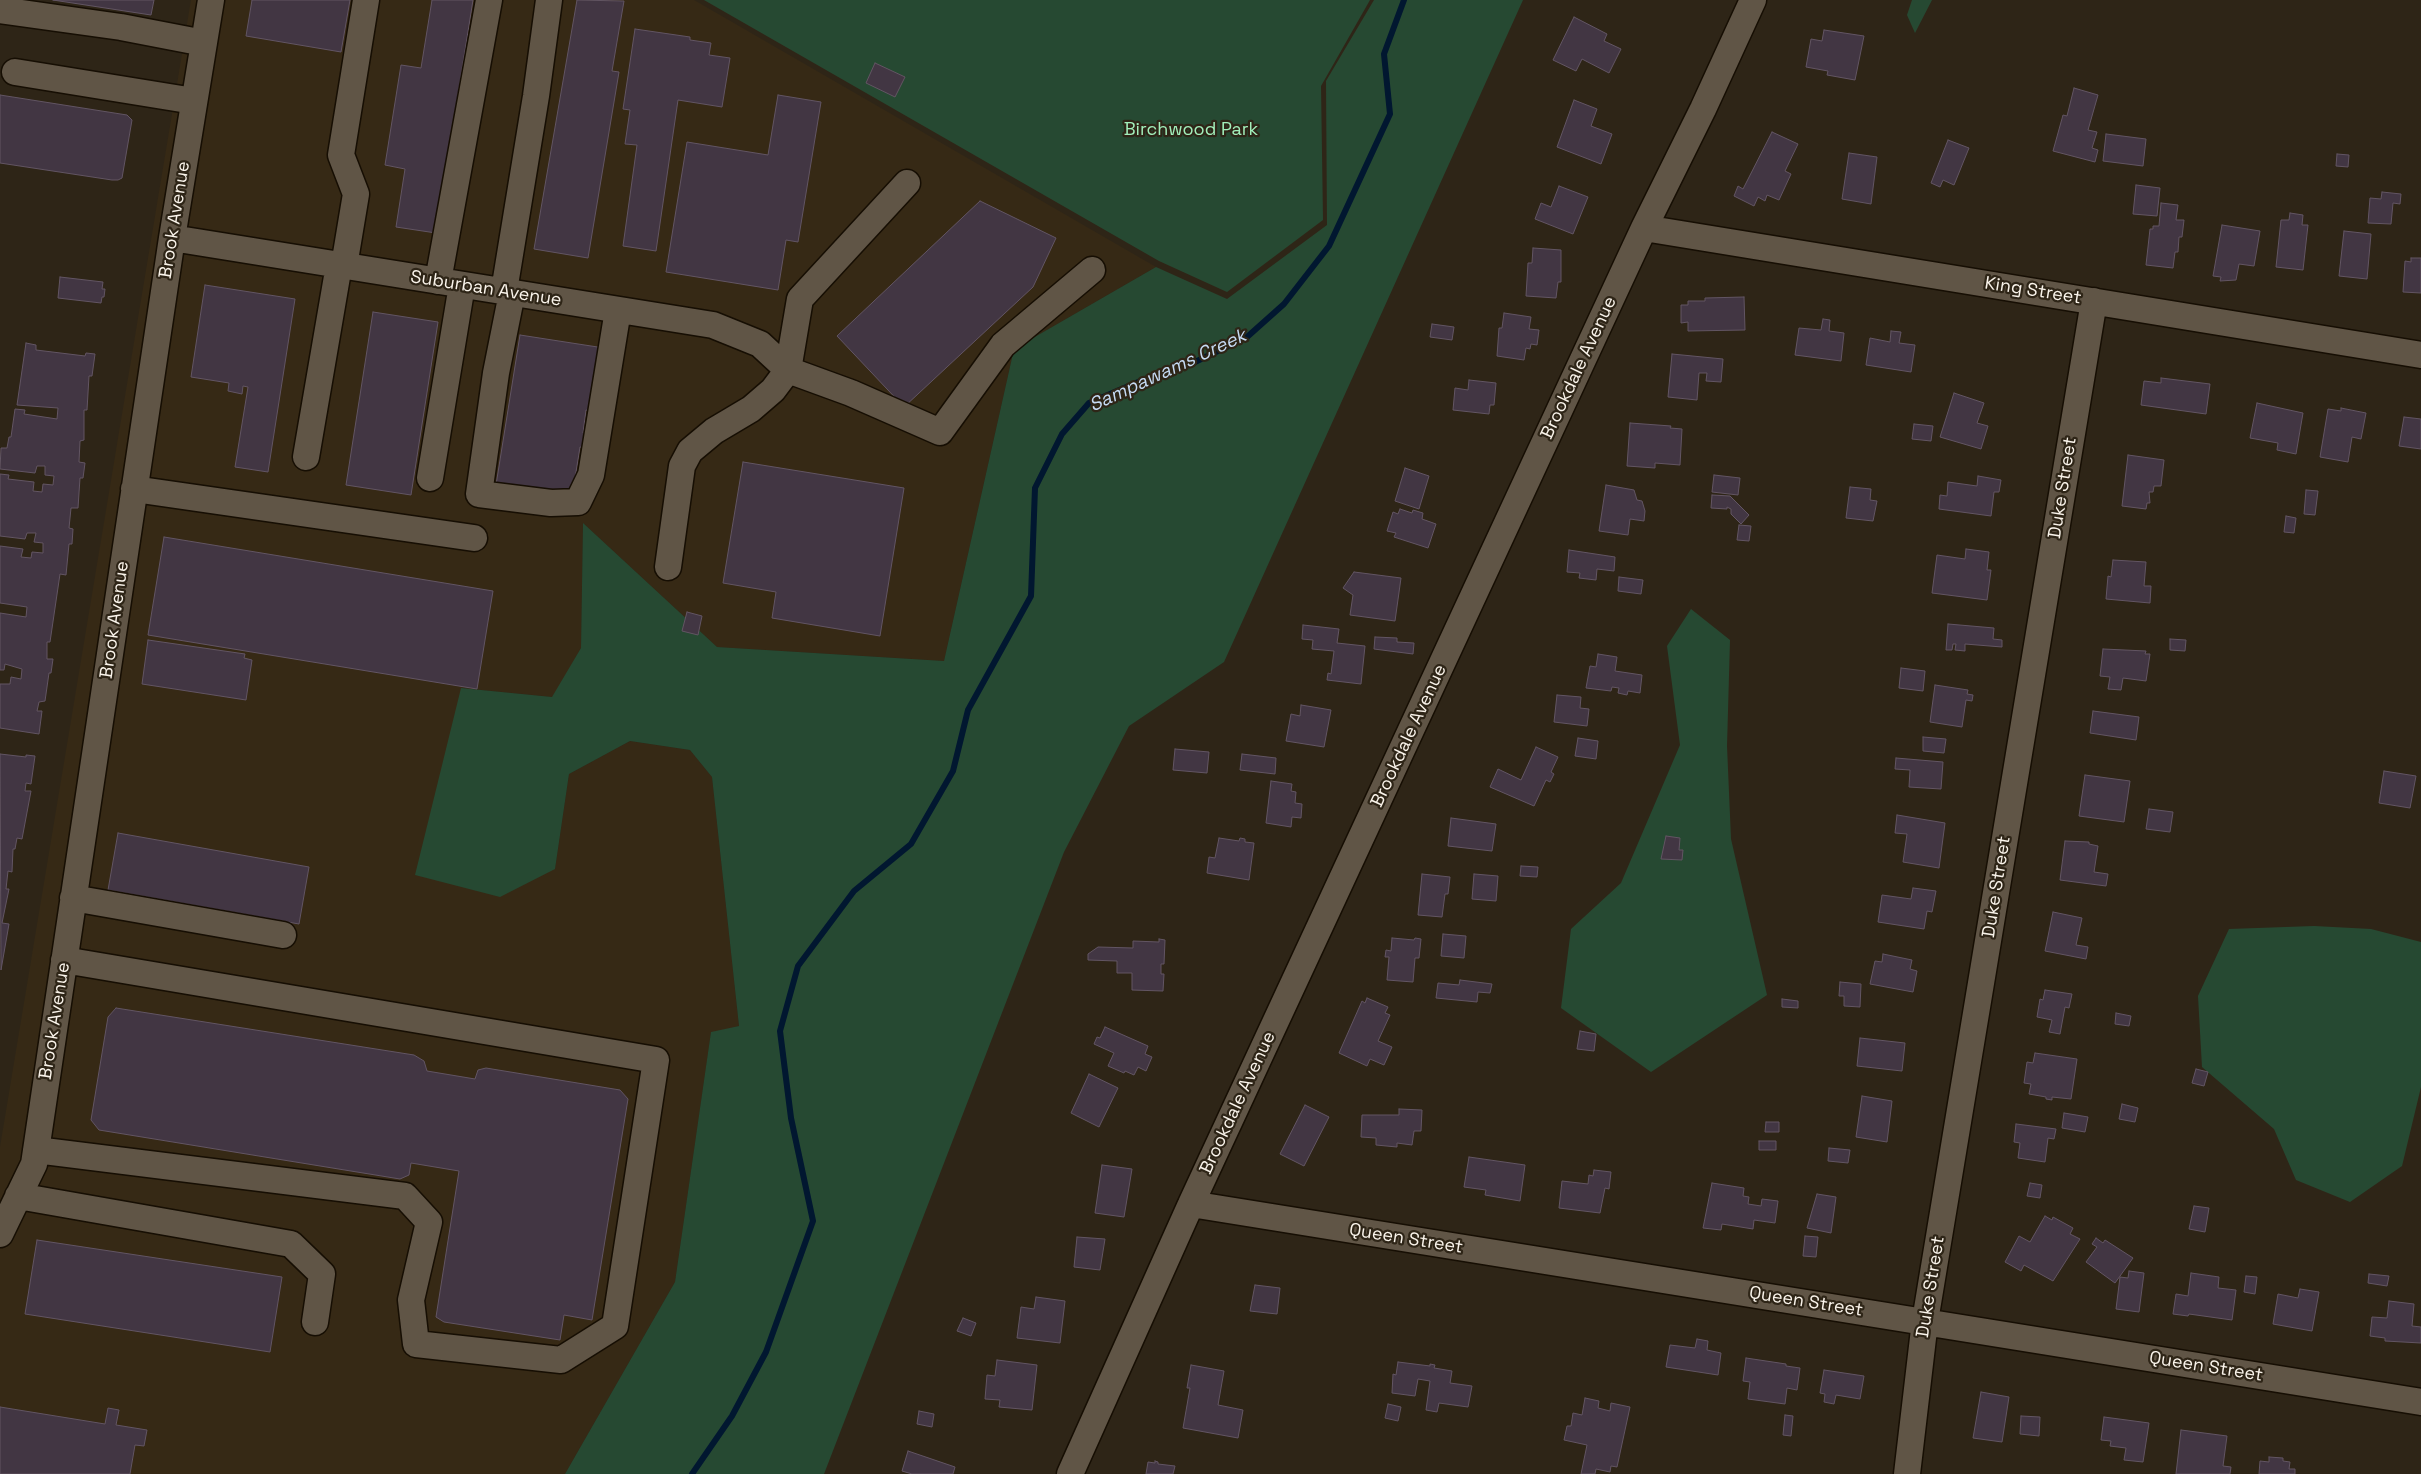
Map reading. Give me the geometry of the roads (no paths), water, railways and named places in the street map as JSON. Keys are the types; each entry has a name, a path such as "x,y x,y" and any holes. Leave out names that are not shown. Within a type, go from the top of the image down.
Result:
{"street":[{"name":"Brook Avenue","path":"7,1214 34,1164 172,238 211,0"},
{"path":"306,458 341,265 356,194 341,155 366,0"},
{"path":"430,478 450,283 489,0"},
{"path":"549,0 479,494 552,503 578,502 591,475 618,310"},
{"name":"Brookdale Avenue","path":"1070,1474 1191,1204 1644,228 1703,110 1753,0"},
{"path":"0,10 121,27 204,44"},
{"path":"15,72 194,101"},
{"path":"668,567 682,466 690,451 714,431 751,409 773,390 788,370 800,300 907,183"},
{"name":"King Street","path":"1644,228 2421,355"},
{"name":"Suburban Avenue","path":"172,238 713,325 760,344 788,370"},
{"path":"788,370 851,393 940,432 1002,345 1092,270"},
{"name":"Duke Street","path":"1907,1474 1925,1321 2094,301"},
{"path":"134,490 474,538"},
{"path":"74,898 283,935"},
{"path":"36,1150 405,1196 429,1222 411,1300 416,1344 561,1360 615,1326 656,1060 64,960"},
{"name":"Queen Street","path":"1191,1204 2421,1402"},
{"path":"7,1214 291,1244 322,1274 315,1322"}],"waterway":[{"name":"Sampawams Creek","path":"692,1474 732,1416 766,1352 813,1221 791,1118 780,1031 798,966 854,891 911,844 953,771 968,710 1031,596 1035,488 1062,434 1089,403 1157,374 1195,362 1247,337 1284,304 1329,246 1390,114 1384,54 1404,0"}],"park label":[{"name":"Birchwood Park","path":"1191,130"}]}
